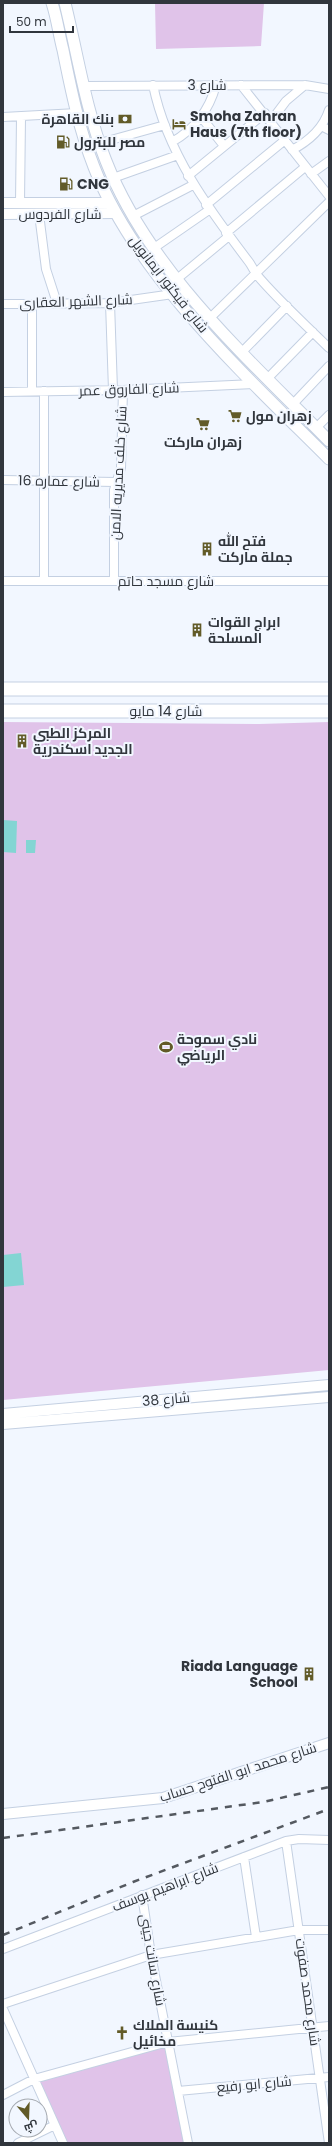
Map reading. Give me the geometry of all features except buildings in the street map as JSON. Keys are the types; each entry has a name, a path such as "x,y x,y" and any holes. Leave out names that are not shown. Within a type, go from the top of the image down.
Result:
{"main road":[{"name":"شارع فيكتور ايمانويل","path":"52,3 77,113 87,149 103,188 116,213 142,253 173,294 219,348 329,459"},
{"name":"شارع فيكتور ايمانويل","path":"66,3 84,86 100,143 114,180 132,216 154,248 210,318 329,441"},
{"path":"103,188 114,180"},
{"name":"شارع 14 مايو","path":"3,689 329,690"},
{"path":"129,711 134,703 131,689"},
{"name":"شارع 14 مايو","path":"3,711 329,711"}],"street":[{"path":"172,142 183,136 202,118 211,102 216,85"},
{"path":"241,85 265,113 305,167 329,196"},
{"path":"271,121 286,101 305,85"},
{"name":"شارع 3","path":"84,86 305,85 329,89"},
{"path":"152,86 172,142 188,176 208,208 256,273 329,348"},
{"path":"292,150 325,128 329,110"},
{"path":"3,117 77,113"},
{"path":"188,176 265,113"},
{"path":"20,203 21,117"},
{"path":"202,118 224,146"},
{"path":"100,143 165,125"},
{"path":"154,248 208,208 285,140"},
{"path":"114,180 178,155"},
{"path":"311,174 329,161"},
{"path":"178,279 305,167"},
{"path":"132,216 193,185"},
{"path":"210,318 329,202"},
{"name":"شارع الفردوس","path":"3,203 110,203"},
{"name":"شارع الفردوس","path":"3,214 116,213"},
{"path":"39,214 44,263 57,303"},
{"name":"شارع الشهر العقارى","path":"3,304 110,303 173,294"},
{"path":"110,303 113,390"},
{"path":"32,304 32,391"},
{"path":"242,352 287,306"},
{"path":"268,378 313,332"},
{"path":"293,404 329,366"},
{"name":"شارع الفاروق عمر","path":"3,392 123,390 254,384"},
{"name":"شارع خلف مديريه الامن","path":"114,581 115,482 121,468 123,390"},
{"path":"44,391 44,581"},
{"path":"316,428 329,415"},
{"name":"شارع عماره 16","path":"3,480 115,482"},
{"name":"شارع مسجد حاتم","path":"3,581 329,581"},
{"name":"شارع 38","path":"3,1414 329,1385"},
{"name":"شارع 38","path":"3,1424 329,1396"},
{"name":"شارع محمد ابو الفتوح حساب","path":"3,1814 163,1798 329,1743"},
{"name":"شارع ابراهيم يوسف","path":"3,1949 142,1895 286,1842 299,1839 329,1840"},
{"name":"شارع محمد صفوت","path":"286,1842 314,2028 329,2143"},
{"path":"244,1857 256,1937"},
{"name":"شارع سانت جينى","path":"142,1895 151,1955 188,2143"},
{"path":"3,2004 151,1955 299,1930 329,1930"},
{"path":"3,2009 63,2143"},
{"path":"3,2095 34,2079 168,2042 329,2026"},
{"name":"شارع ابو رفيع","path":"178,2091 329,2077"},
{"path":"18,2143 55,2125"}],"shaded area":[{"path":"155,3 264,3 261,46 156,49"},
{"name":"نادي سموحة الرياضي","path":"3,722 259,724 329,722 329,1370 3,1400"},
{"path":"168,2042 187,2143 61,2143 48,2112 48,2098 42,2098 35,2081"}],"water":[{"path":"3,820 17,821 16,853 3,852"},
{"path":"26,840 36,840 35,853 26,853"},
{"path":"21,1253 24,1285 3,1287 3,1255"}],"railway":[{"path":"3,1838 263,1802 329,1787"},
{"path":"3,1935 133,1882 329,1809"}],"place":[{"name":"بنك القاهرة","path":"125,119"},
{"name":"Smoha Zahran Haus (7th floor)","path":"179,124"},
{"name":"مصر للبترول","path":"63,142"},
{"name":"CNG","path":"66,184"},
{"name":"زهران مول","path":"235,416"},
{"name":"زهران ماركت","path":"203,424"},
{"name":"فتح الله جملة ماركت","path":"207,549"},
{"name":"ابراج القوات المسلحة","path":"197,630"},
{"name":"المركز الطبى الجديد اسكندرية","path":"22,741"},
{"name":"نادي سموحة الرياضي","path":"166,1047"},
{"name":"Riada Language School","path":"309,1674"},
{"name":"كنيسة الملاك مخائيل","path":"122,2033"}]}
